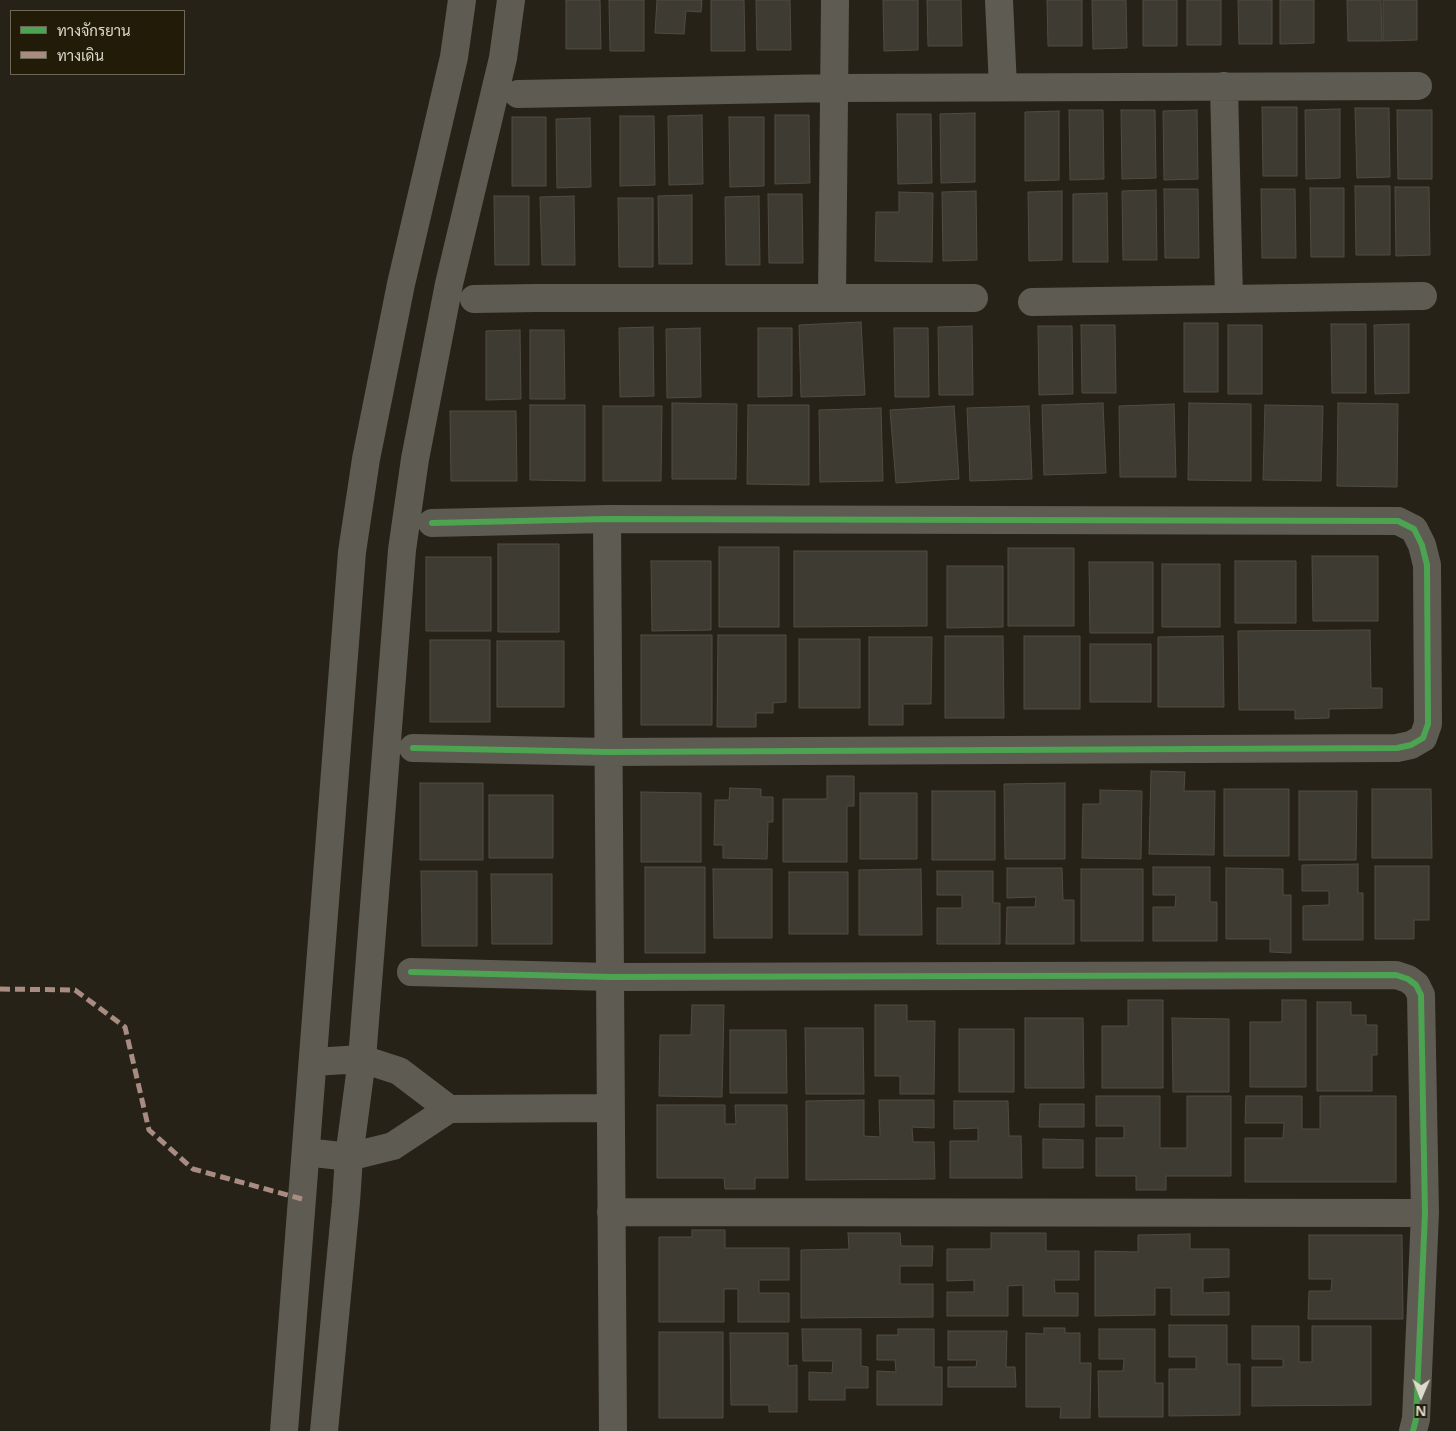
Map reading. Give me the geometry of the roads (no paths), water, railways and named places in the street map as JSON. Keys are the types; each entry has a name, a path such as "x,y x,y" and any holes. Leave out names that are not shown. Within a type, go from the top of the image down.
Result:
{"street":[{"path":"284,1431 352,552 366,459 399,294 454,57 462,0"},
{"path":"324,1431 349,1157 362,1059 403,541 415,459 449,284 503,58 511,0"},
{"path":"832,298 835,0"},
{"path":"999,0 1003,87"},
{"path":"1224,86 1229,299"},
{"path":"518,94 834,88 1418,86"},
{"path":"1032,302 1423,296"},
{"path":"474,300 974,298"},
{"path":"607,519 613,1431"},
{"path":"413,748 608,752 1397,748 1411,745 1423,738 1428,724 1427,565 1422,545 1414,529 1398,521 607,519 432,523"},
{"path":"411,972 610,977 1396,975 1408,979 1416,985 1421,995 1425,1213 1416,1420 1413,1431"},
{"path":"313,1062 362,1059 399,1071 449,1109"},
{"path":"306,1152 349,1157 393,1146 449,1109 610,1108"},
{"path":"612,1212 1425,1213"}]}
